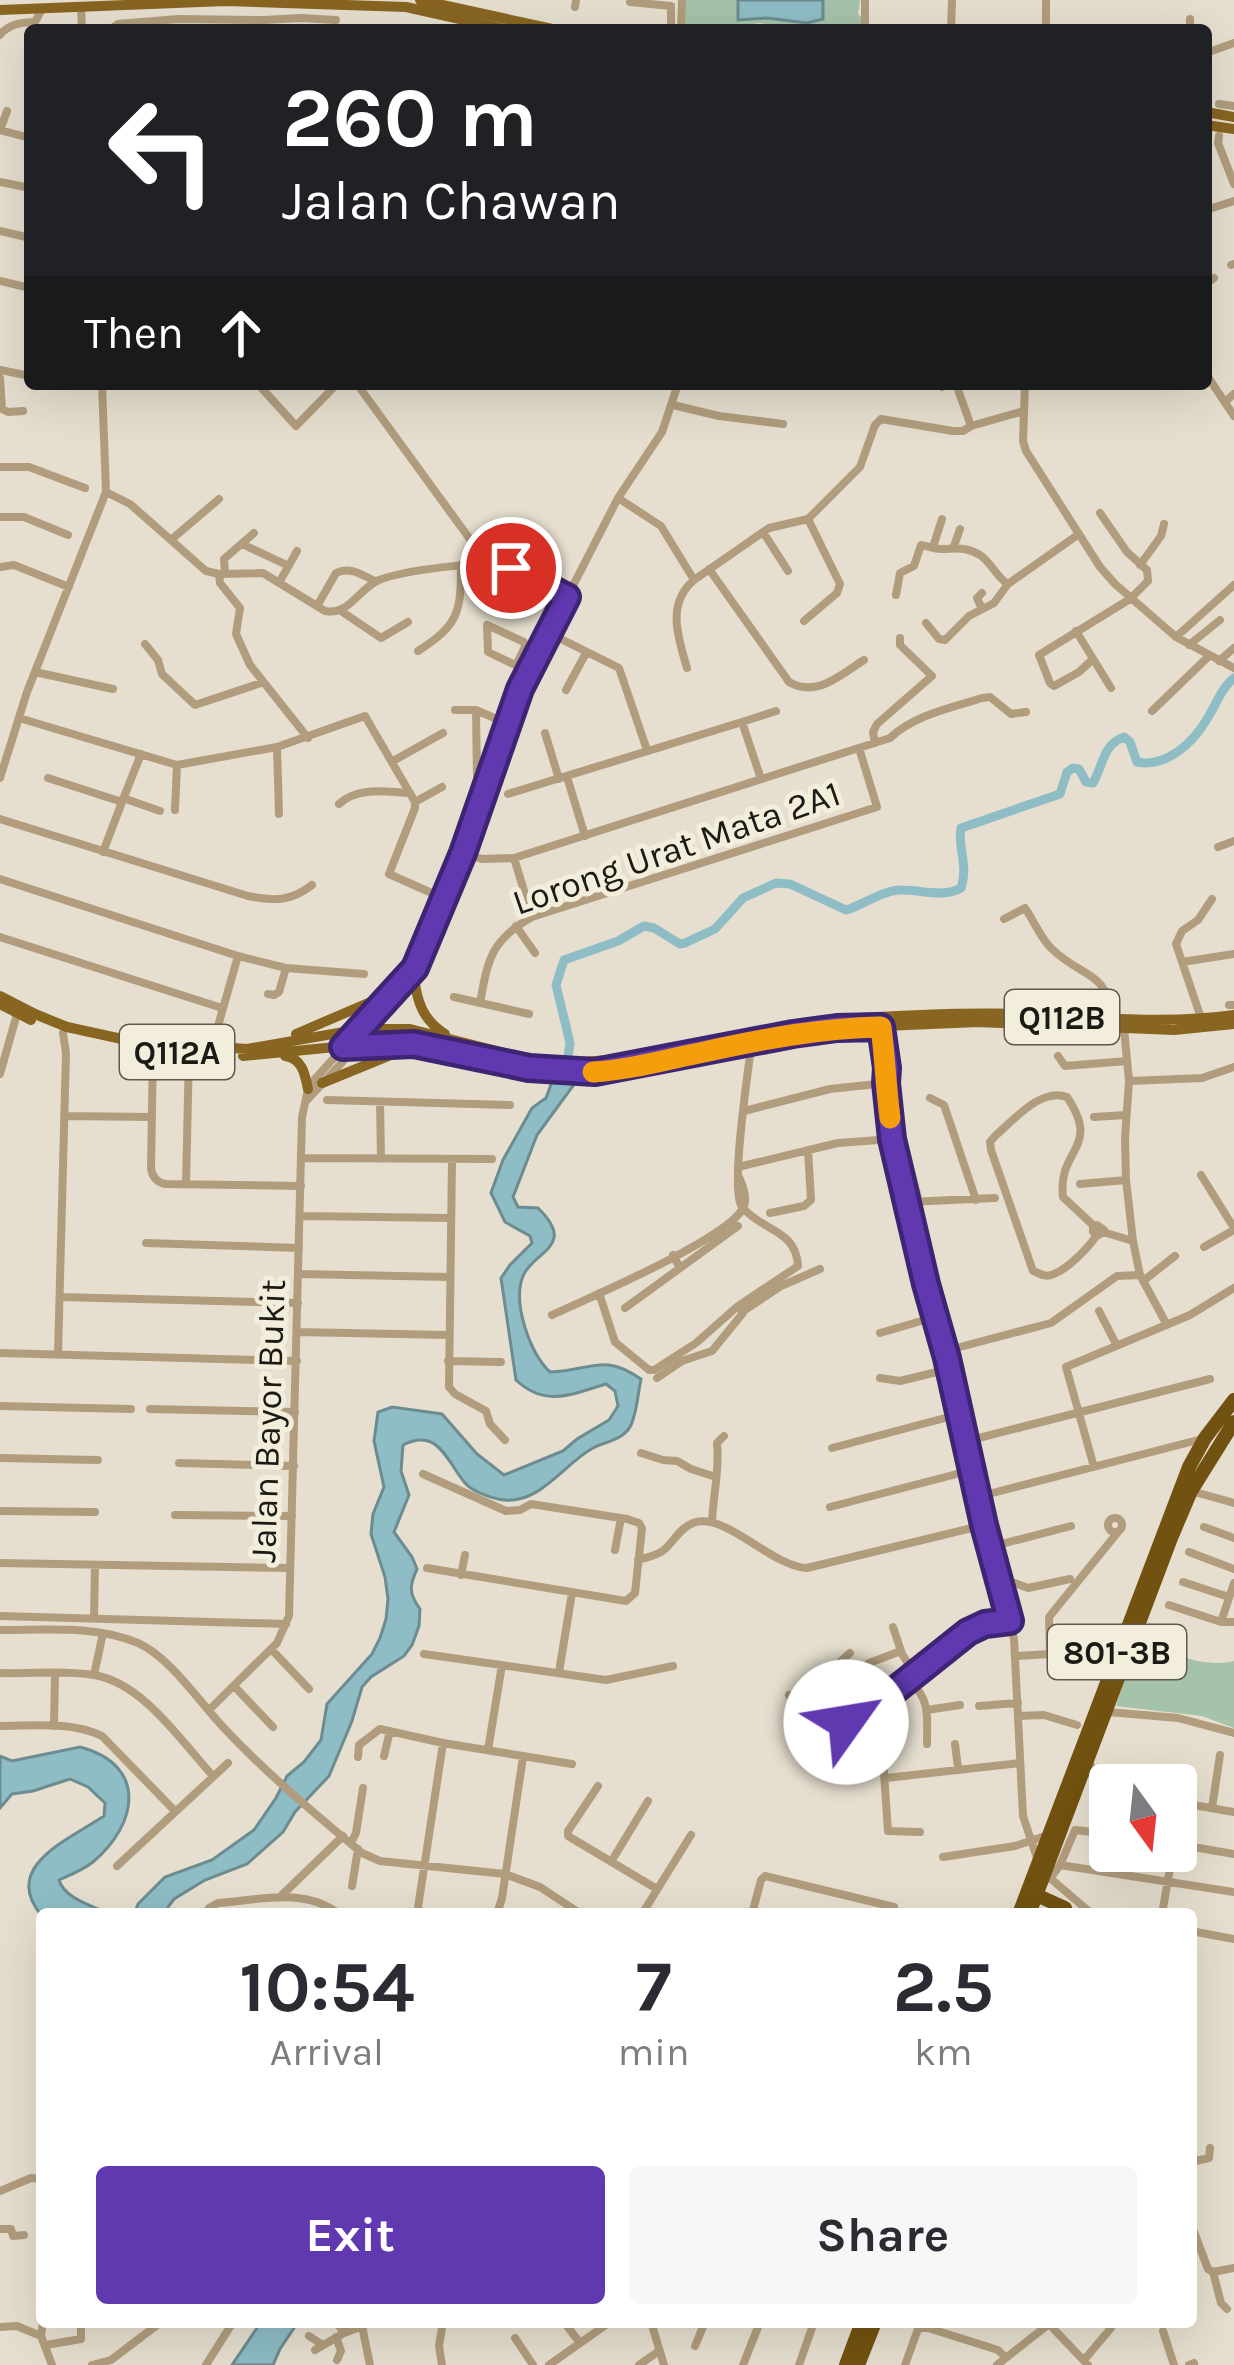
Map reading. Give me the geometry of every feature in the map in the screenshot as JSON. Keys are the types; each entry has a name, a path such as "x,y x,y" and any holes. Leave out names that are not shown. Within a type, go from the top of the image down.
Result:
{"highway":[{"name":"801-3B","path":"1045,1858 1189,1467 1220,1442 1234,1400"},
{"path":"1096,1764 1094,1742 1191,1491 1234,1421"},
{"path":"1070,1906 1029,1904 1073,1783 1089,1784"},
{"path":"1045,1858 1072,1801 1089,1790"},
{"path":"846,2365 860,2328"},
{"path":"858,2365 873,2328"}],"main road":[{"path":"420,0 529,24"},
{"path":"0,14 79,2 81,6 334,2 406,7 483,24"},
{"path":"414,973 423,1013 451,1045"},
{"path":"282,1041 394,992"},
{"path":"0,1000 82,1032 131,1041 247,1049 367,1029 410,1029 451,1045"},
{"name":"Q112A","path":"0,1000 16,1014 63,1033 152,1050 264,1054 349,1046 451,1045 554,1066"},
{"name":"Q112B","path":"554,1066 595,1067 796,1024 971,1013 1202,1020 1232,1008"},
{"path":"595,1067 885,1022 1174,1030 1234,1024"},
{"path":"322,1083 393,1054 451,1045"},
{"path":"264,1054 297,1060 304,1071 307,1096"}],"street":[{"path":"629,18 630,1 671,6 671,24"},
{"path":"0,35 22,22 35,22 40,6"},
{"path":"81,6 82,24"},
{"path":"453,17 456,24"},
{"path":"269,24 301,18 336,20"},
{"path":"128,24 178,19 250,24"},
{"path":"1190,19 1190,24"},
{"path":"1219,104 1234,106"},
{"path":"0,130 7,111"},
{"path":"1220,136 1218,143 1234,184"},
{"path":"0,374 2,409 23,411"},
{"path":"1212,383 1234,416"},
{"path":"0,778 35,671 106,492 102,390"},
{"path":"263,390 296,426 331,390"},
{"path":"360,390 488,564"},
{"path":"307,1096 349,1046 401,999 463,853 506,723 529,671 618,499 662,433 677,390"},
{"path":"958,390 971,426"},
{"path":"1024,390 1026,451 1100,567 1176,637 1234,668"},
{"path":"1225,402 1234,394"},
{"path":"673,405 783,424"},
{"path":"687,668 676,618 682,592 763,532 808,519 856,472 881,419 963,431 1024,411"},
{"path":"0,467 29,467 85,488"},
{"path":"107,473 125,501"},
{"path":"106,492 125,501 206,571 258,572 333,613 375,581 461,565 511,568 567,597"},
{"path":"172,539 219,499"},
{"path":"618,499 661,526 694,580"},
{"path":"101,507 125,501"},
{"path":"1093,659 1054,686 1043,668 1041,652 1130,599 1149,578 1100,513"},
{"path":"0,517 24,517 68,536"},
{"path":"804,621 840,584 808,519"},
{"path":"933,547 942,519"},
{"path":"1140,565 1164,524"},
{"path":"954,545 960,530"},
{"path":"254,532 224,559 220,584 237,602 238,641 261,682 308,738"},
{"path":"763,532 788,571"},
{"path":"926,623 945,640 969,616 994,603 1008,584 1079,534"},
{"path":"242,544 289,566"},
{"path":"896,595 900,573 914,566 920,546 941,549 954,545 982,556 1008,584"},
{"path":"280,581 297,551"},
{"path":"0,567 14,565 69,587"},
{"path":"418,651 443,635 454,621 460,607 461,565"},
{"path":"709,569 789,682 816,688 864,660"},
{"path":"317,606 341,570 375,581"},
{"path":"1176,637 1234,585"},
{"path":"982,592 977,598 982,608"},
{"path":"341,611 381,638 408,622"},
{"path":"1189,645 1220,620"},
{"path":"516,665 524,642 487,625 488,652 516,665 529,671"},
{"path":"1076,631 1111,688"},
{"path":"549,633 621,670 647,750"},
{"path":"875,743 877,724 932,676 900,646 900,638"},
{"path":"145,644 163,674 195,705 261,682"},
{"path":"1219,661 1234,648"},
{"path":"566,690 586,653"},
{"path":"1152,711 1209,656"},
{"path":"35,671 113,689"},
{"path":"458,864 514,858 585,836 890,738 930,715 991,697 1011,714 1026,712"},
{"path":"455,710 476,710 506,723"},
{"path":"476,710 477,777 486,786"},
{"path":"508,794 776,712"},
{"path":"20,718 177,765 278,747 365,716 412,798 389,872 393,878 443,898"},
{"path":"742,722 760,779"},
{"path":"393,761 443,733"},
{"path":"545,733 585,836"},
{"path":"0,741 11,745"},
{"path":"278,747 279,814"},
{"name":"Lorong Urat Mata 2A1","path":"480,1003 492,952 507,932 532,917 877,807 859,748"},
{"path":"104,852 142,754"},
{"path":"175,810 177,765"},
{"path":"48,778 160,811"},
{"path":"340,804 353,794 381,791 412,798 442,788"},
{"path":"0,819 256,898 289,899 312,885"},
{"path":"1218,847 1234,842"},
{"path":"463,853 478,859"},
{"path":"514,858 532,917"},
{"path":"0,879 238,956 286,968 364,974"},
{"path":"1202,1020 1177,940 1212,899"},
{"path":"1004,919 1025,908 1052,949 1102,983 1114,1019"},
{"path":"516,926 535,953"},
{"path":"0,937 222,1008"},
{"path":"1182,962 1234,954"},
{"path":"211,1048 238,956"},
{"path":"268,994 278,994 286,968"},
{"path":"367,1029 414,973"},
{"path":"454,997 529,1014"},
{"path":"0,1074 16,1014"},
{"path":"885,1022 892,1139 1017,1656 1023,1816 1075,1908"},
{"path":"1124,1029 1129,1081 1126,1180 1133,1241 1141,1278 1167,1324"},
{"path":"58,1355 63,1033"},
{"path":"599,1293 615,1342 652,1370 678,1357 799,1263 788,1237 772,1232 739,1203 735,1181 749,1055 764,1040"},
{"path":"737,1045 749,1055"},
{"path":"307,1096 349,1046"},
{"path":"152,1050 153,1175 161,1183 301,1186"},
{"path":"185,1184 189,1053"},
{"path":"1058,1056 1065,1066 1127,1061"},
{"path":"1129,1081 1202,1078 1234,1067"},
{"path":"745,1111 830,1089 886,1083"},
{"path":"1098,1231 1084,1250 1054,1274 1033,1270 990,1144 1042,1098 1058,1093 1070,1099 1081,1119 1076,1151 1066,1162 1063,1197 1098,1231 1133,1241"},
{"name":"Jalan Bayor Bukit","path":"208,1710 271,1649 287,1624 302,1117 307,1096"},
{"path":"930,1098 945,1108 976,1199"},
{"path":"327,1100 510,1105"},
{"path":"380,1102 381,1159"},
{"path":"64,1115 152,1118"},
{"path":"1094,1117 1126,1115"},
{"path":"738,1171 808,1149 892,1139"},
{"path":"770,1213 804,1206 811,1200 808,1149"},
{"path":"906,1151 920,1202"},
{"path":"301,1158 492,1159"},
{"path":"452,1161 450,1389 486,1411 490,1424 505,1440"},
{"path":"1201,1175 1234,1229 1204,1247"},
{"path":"1080,1184 1126,1180"},
{"path":"908,1202 995,1198"},
{"path":"552,1316 699,1243 744,1209"},
{"path":"300,1216 451,1218"},
{"path":"625,1308 738,1226"},
{"path":"146,1243 299,1248"},
{"path":"674,1256 680,1268"},
{"path":"945,1351 1051,1323 1117,1276 1141,1278 1175,1256"},
{"path":"657,1378 682,1361 712,1351 740,1309 820,1269"},
{"path":"298,1274 449,1277"},
{"path":"1094,1467 1066,1367 1190,1315 1234,1288"},
{"path":"60,1297 298,1304"},
{"path":"1100,1311 1115,1344"},
{"path":"880,1333 935,1317"},
{"path":"297,1332 448,1335"},
{"path":"0,1353 297,1361"},
{"path":"448,1360 500,1362"},
{"path":"880,1378 895,1382 949,1369"},
{"path":"967,1441 1210,1379"},
{"path":"0,1406 131,1408"},
{"path":"150,1409 295,1412"},
{"path":"832,1448 960,1414"},
{"path":"712,1522 717,1443 724,1436"},
{"path":"977,1497 1181,1444 1220,1442"},
{"path":"1181,1444 1189,1455 1189,1467"},
{"path":"641,1453 716,1477"},
{"path":"0,1458 98,1460"},
{"path":"179,1463 294,1466"},
{"path":"830,1507 973,1470"},
{"path":"423,1474 506,1511 531,1504 641,1525 635,1593 622,1601 427,1568"},
{"path":"1191,1491 1234,1503"},
{"path":"0,1510 95,1512"},
{"path":"175,1515 292,1516"},
{"path":"615,1550 622,1518"},
{"path":"638,1560 655,1555 692,1523 712,1522 782,1563 807,1568 984,1525"},
{"path":"990,1547 1071,1526"},
{"path":"1204,1527 1234,1538"},
{"path":"1050,1654 1049,1618 1118,1532"},
{"path":"1189,1552 1234,1569"},
{"path":"460,1575 465,1555"},
{"path":"0,1563 290,1568"},
{"path":"94,1618 95,1565"},
{"path":"998,1577 1028,1588 1070,1579"},
{"path":"1183,1582 1229,1597"},
{"path":"1221,1622 1234,1583"},
{"path":"559,1672 572,1593"},
{"path":"1168,1605 1234,1622"},
{"path":"0,1616 287,1624"},
{"path":"789,1695 824,1722 860,1718 977,1627 1010,1621"},
{"path":"892,1627 923,1695 927,1744"},
{"path":"0,1630 103,1633 141,1644 164,1661 271,1774 350,1843 380,1861 505,1874 541,1887 572,1908"},
{"path":"94,1675 103,1633"},
{"path":"271,1649 308,1688"},
{"path":"869,1663 901,1651"},
{"path":"838,1720 824,1677 850,1652"},
{"path":"424,1654 606,1680 674,1666"},
{"path":"1017,1656 1050,1654 1077,1663"},
{"path":"488,1750 502,1664"},
{"path":"0,1673 94,1675 132,1689 213,1776"},
{"path":"54,1726 55,1674"},
{"path":"233,1685 273,1727"},
{"path":"194,1695 209,1700 222,1696"},
{"path":"194,1695 213,1723 222,1726"},
{"path":"222,1696 216,1712 222,1726"},
{"path":"979,1706 1018,1703"},
{"path":"927,1710 960,1706"},
{"path":"1106,1712 1178,1718 1234,1733"},
{"path":"1018,1716 1044,1715 1077,1725"},
{"path":"860,1718 882,1753 888,1831 920,1832"},
{"path":"0,1726 85,1729 102,1736 175,1811"},
{"path":"358,1757 359,1744 380,1729 572,1764"},
{"path":"384,1756 390,1731"},
{"path":"418,1908 443,1743"},
{"path":"955,1744 958,1768"},
{"path":"1212,1808 1220,1755"},
{"path":"498,1908 523,1757"},
{"path":"117,1866 228,1763"},
{"path":"886,1778 1020,1763"},
{"path":"598,1786 568,1836 657,1889"},
{"path":"1072,1801 1089,1786"},
{"path":"282,1895 350,1843 363,1788"},
{"path":"610,1862 648,1801"},
{"path":"1197,1806 1234,1812"},
{"path":"1045,1858 1075,1830 1089,1832"},
{"path":"646,1908 691,1835"},
{"path":"350,1843 352,1886"},
{"path":"1197,1850 1234,1854"},
{"path":"943,1857 1045,1858 1234,1892"},
{"path":"1163,1908 1170,1872"},
{"path":"754,1908 761,1880 772,1876 894,1907"},
{"path":"209,1908 282,1895 328,1908"},
{"path":"1197,1932 1234,1939"},
{"path":"1197,2161 1209,2158 1210,2148"},
{"path":"0,2191 36,2178"},
{"path":"0,2229 10,2229 13,2236 24,2235"},
{"path":"1197,2240 1208,2269 1234,2268"},
{"path":"1213,2272 1227,2309"},
{"path":"0,2327 17,2326 44,2340 81,2339 81,2328"},
{"path":"43,2328 52,2365"},
{"path":"92,2365 111,2360 153,2328"},
{"path":"206,2365 228,2328"},
{"path":"337,2360 341,2351 338,2328"},
{"path":"309,2336 320,2348 357,2328"},
{"path":"362,2328 370,2365"},
{"path":"442,2328 442,2365"},
{"path":"569,2328 580,2343"},
{"path":"549,2365 601,2328"},
{"path":"653,2328 664,2365"},
{"path":"695,2345 702,2328"},
{"path":"743,2365 758,2328"},
{"path":"799,2365 812,2328"},
{"path":"905,2365 922,2328"},
{"path":"928,2328 1005,2356"},
{"path":"997,2365 1040,2328"},
{"path":"1049,2328 1085,2363 1111,2328"},
{"path":"1163,2331 1174,2365"},
{"path":"515,2338 533,2365"},
{"path":"639,2365 659,2350"}],"green space":[{"path":"685,0 860,0 862,18 862,24 683,24"},
{"path":"1138,1640 1197,1661 1234,1661 1234,1728 1202,1716 1116,1706"}],"water":[{"path":"738,0 823,0 823,19 807,23 738,20"},
{"path":"553,1079 578,1079 537,1135 513,1197 518,1207 538,1208 554,1232 549,1247 523,1276 521,1313 530,1340 550,1372 606,1365 641,1379 631,1425 619,1437 582,1455 537,1491 512,1500 472,1489 434,1444 425,1440 403,1445 401,1471 409,1495 394,1532 417,1569 411,1590 420,1609 419,1626 412,1645 362,1687 329,1776 283,1832 247,1864 205,1880 167,1908 136,1908 165,1877 212,1860 254,1830 287,1776 321,1740 327,1704 372,1654 380,1638 388,1599 371,1534 384,1487 374,1441 378,1412 392,1407 442,1414 477,1454 504,1475 563,1451 609,1420 618,1406 615,1391 606,1384 549,1396 516,1380 501,1278 532,1243 530,1236 505,1222 491,1193 532,1108 546,1098"},
{"path":"80,1747 117,1767 126,1781 127,1814 120,1831 93,1862 59,1880 73,1897 96,1908 37,1908 29,1883 34,1869 57,1845 104,1816 105,1803 70,1779 12,1794 0,1808 0,1756 12,1761"},
{"path":"257,2328 294,2328 273,2365 232,2365"}],"waterway":[{"path":"563,1090 570,1043 556,985 564,960 618,941 644,926 685,943 715,929 743,898 776,883 790,884 846,910 895,890 954,891 963,880 961,828 1060,794 1073,768 1093,783 1108,750 1124,737 1137,762 1158,761 1178,752 1194,737 1234,678"}],"slow traffic":[{"path":"593,1072 793,1034 881,1027 890,1118"}],"route":[{"path":"511,568 567,597 506,723 463,853 415,968 343,1047 414,1044 529,1068 595,1072 793,1034 881,1027 892,1139 1010,1621 968,1632 860,1718 846,1722"}]}
